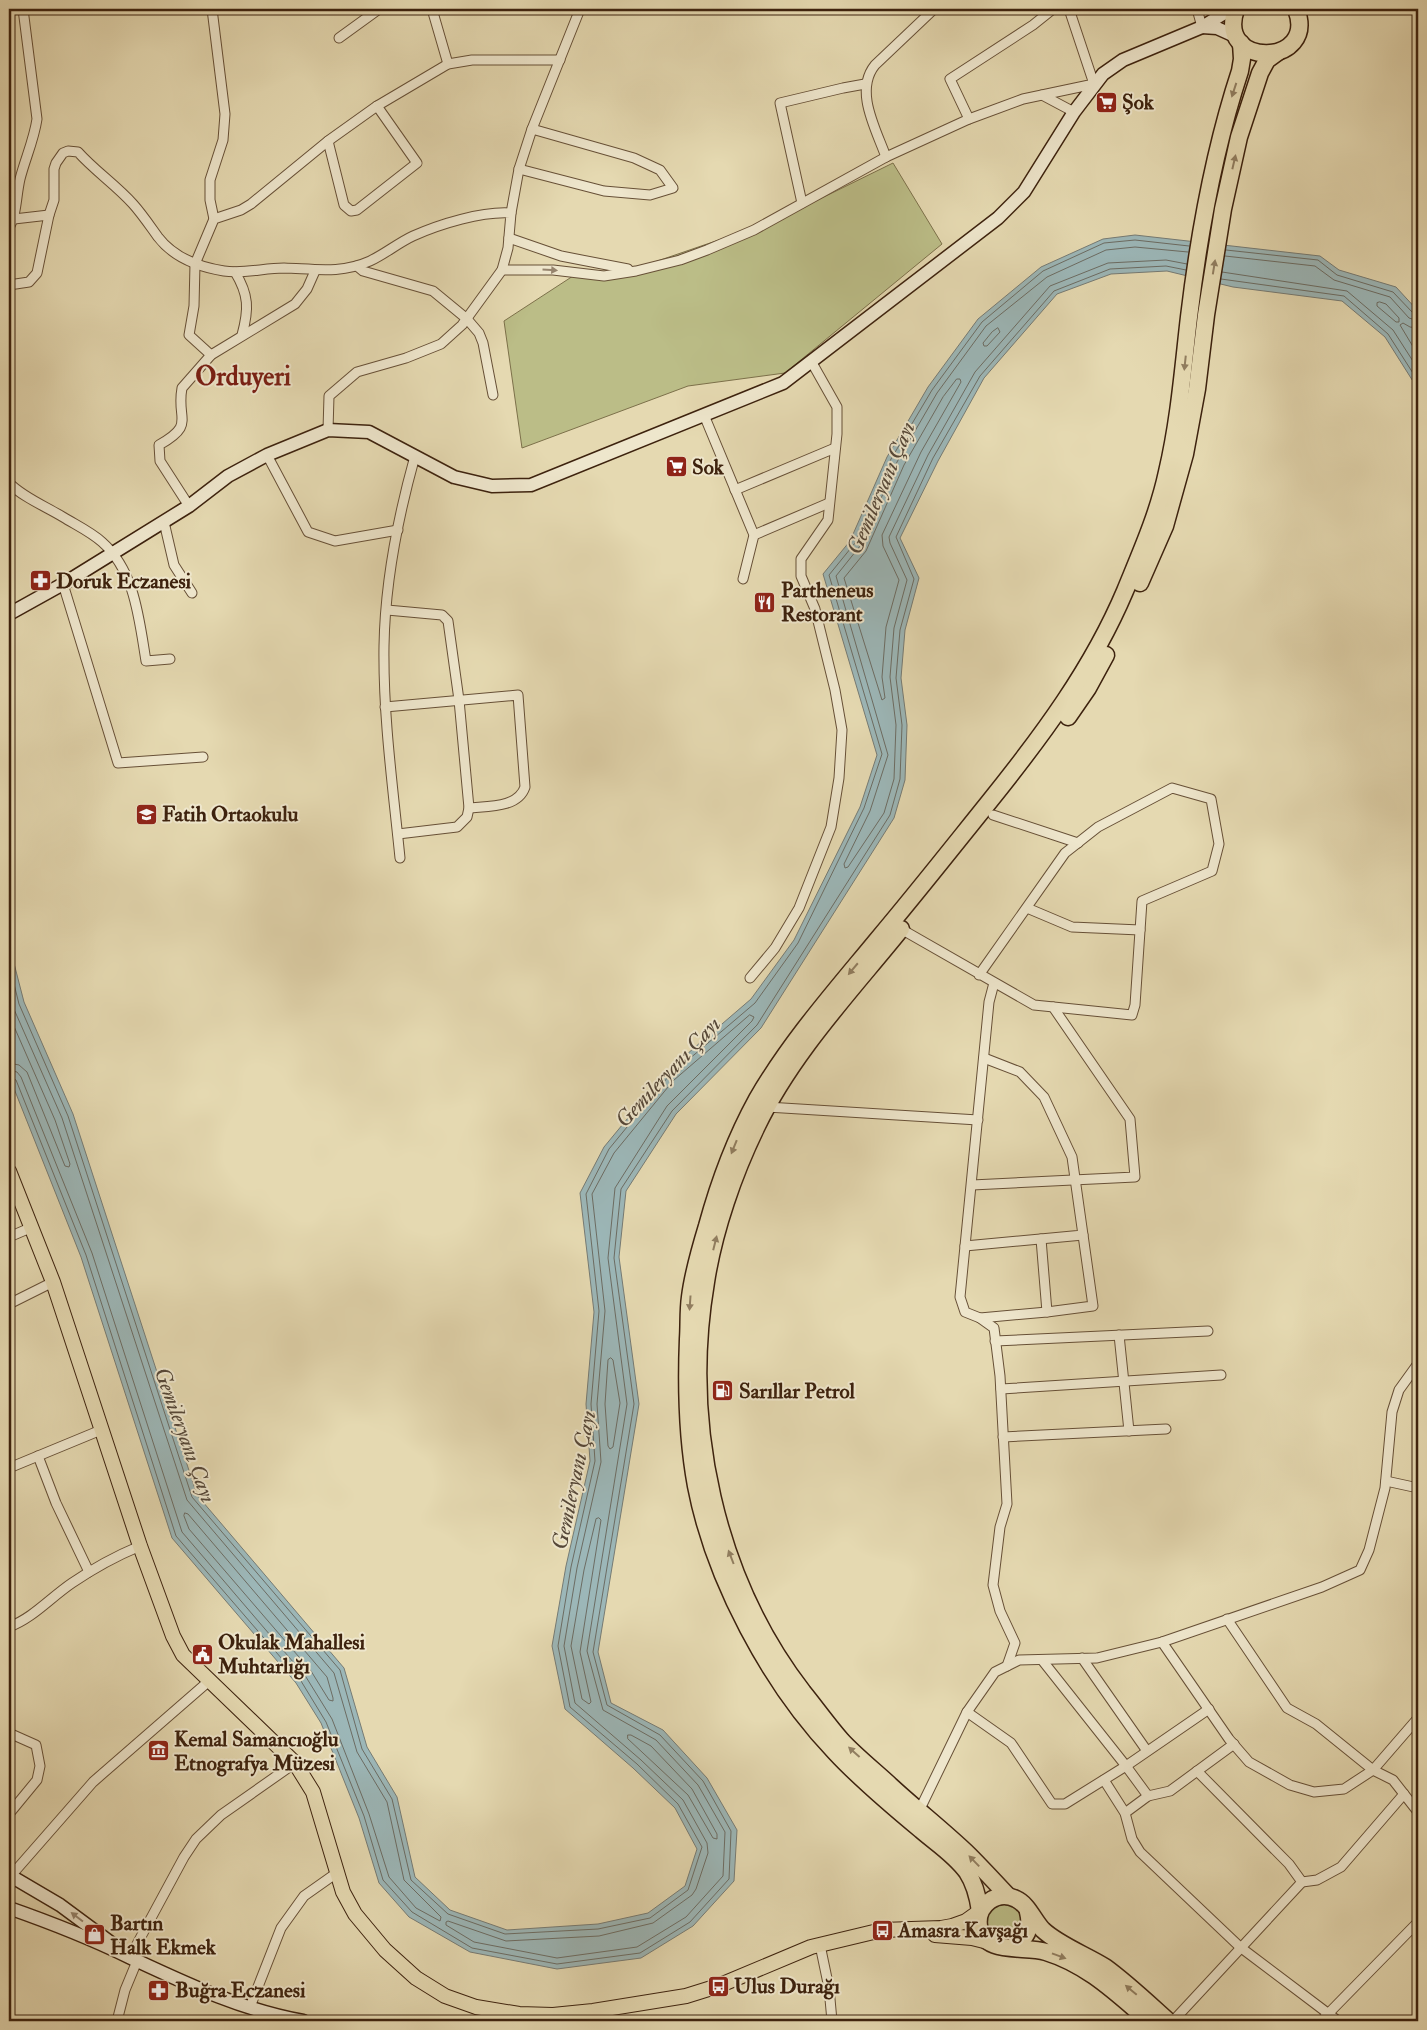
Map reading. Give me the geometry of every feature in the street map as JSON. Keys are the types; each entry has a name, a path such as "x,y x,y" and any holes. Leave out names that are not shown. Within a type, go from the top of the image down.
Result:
{"highway":[{"path":"1149,2021 1094,1975 1064,1958 1040,1950 995,1946 988,1942 979,1928 980,1911 978,1896 964,1867 836,1753 799,1709 761,1652 733,1596 710,1539 697,1487 690,1443 686,1391 690,1297 699,1253 721,1180 738,1139 758,1099 784,1057 820,1008 929,878 1035,744 1064,704 1097,649 1123,596 1158,509 1167,473 1183,385 1190,314 1206,210 1218,145 1240,71 1242,52 1234,24 1236,9"},
{"path":"1012,1947 1026,1937 1030,1929 1030,1920 1024,1904 1008,1896 968,1854 844,1742 801,1689 768,1642 744,1591 726,1546 705,1461 699,1402 698,1358 706,1282 721,1219 737,1172 757,1126 789,1071 818,1032 1038,759 1088,688 1126,615 1164,526 1185,454 1197,389 1206,315 1223,210 1239,137 1254,89 1267,60 1290,45 1297,33 1299,20 1296,9"},
{"path":"1239,40 1246,47 1258,53 1278,52"},
{"path":"980,1911 991,1899 1008,1896"},
{"path":"1028,1912 1044,1930 1106,1968 1168,2021"}],"main road":[{"path":"9,1170 30,1228 53,1282 82,1365 101,1430 140,1546 173,1636 183,1655 295,1763 313,1792 343,1892 355,1914 385,1950 416,1978 445,1996 476,2006 519,2014 553,2015 686,1996 718,1986 820,1945 882,1930 941,1928 966,1921 980,1911"},
{"path":"842,1939 907,1934 945,1935 988,1942"}],"street":[{"path":"9,228 14,219 12,199 35,133 37,119 23,9"},
{"path":"211,355 189,335 194,306 195,264 214,219 210,200 210,180 223,140 225,114 212,9"},
{"path":"339,38 379,9"},
{"path":"432,9 448,64"},
{"path":"328,430 329,396 357,372 406,358 441,344 467,319 502,270 509,238 511,213 519,169 532,129 580,9"},
{"path":"886,157 866,97 865,84 875,64 934,9"},
{"path":"969,119 950,79 1033,25 1052,9"},
{"path":"1069,9 1094,84"},
{"path":"1197,9 1202,27"},
{"path":"9,614 63,584 164,522 189,506 228,476 267,455 328,430 369,432 454,477 492,486 531,485 783,383 1012,205 1035,177 1074,112 1103,74 1123,60 1202,27 1231,9"},
{"path":"1202,27 1217,28 1239,40"},
{"path":"214,219 241,210 377,106 448,64 472,60 560,60"},
{"path":"802,203 780,103 865,84"},
{"path":"502,270 553,270 604,276 680,260 754,230 886,157 969,119 1003,105 1094,84"},
{"path":"1042,95 1074,112"},
{"path":"328,142 344,205 351,211 358,210 417,163 377,106"},
{"path":"519,169 604,191 650,195 673,188 660,170 634,158 532,129"},
{"path":"9,285 25,284 36,276 54,200 56,163 63,153 68,151 78,152 133,204 165,245 184,259 195,264 235,272 278,268 315,271 342,270 357,266 412,236 429,230 498,212 511,213"},
{"path":"14,219 49,215"},
{"path":"509,238 577,260 636,270"},
{"path":"357,266 363,271 386,276 433,292 467,319 479,333 483,343 493,395"},
{"path":"189,506 160,461 159,445 179,432 183,420 182,388 211,355 295,304 307,289 315,271"},
{"path":"235,272 244,288 247,301 247,316 242,335"},
{"path":"750,978 775,948 799,908 830,827 839,778 842,730 835,690 815,609 801,576 802,559 828,520 837,407 811,361"},
{"path":"704,415 754,535 743,579"},
{"path":"735,490 835,448"},
{"path":"267,455 308,532 335,541 398,530"},
{"path":"400,858 385,707 384,646 391,568 406,490 415,456"},
{"path":"9,483 27,497 101,541 113,553 126,573 136,602 146,660 170,659"},
{"path":"754,535 830,503"},
{"path":"164,522 174,565 192,593"},
{"path":"63,584 118,763 203,757"},
{"path":"387,610 442,615 448,622 459,700 469,808 467,818 457,827 398,834"},
{"path":"385,707 518,694 525,787 519,798 510,803 469,808"},
{"path":"901,929 979,975 1034,1005 1132,1015 1136,1005 1142,901 1212,870 1219,844 1211,800 1172,788 1098,827 1065,853 979,975"},
{"path":"993,815 1078,843"},
{"path":"1027,908 1072,928 1140,930"},
{"path":"994,982 989,1002 960,1297 965,1312 980,1318 994,1328 1007,1504 1000,1528 993,1585 1000,1611 1015,1643 1007,1666"},
{"path":"972,1185 1135,1177 1130,1120 1053,1007"},
{"path":"980,1318 1093,1306 1072,1157 1044,1097 1020,1072 984,1058"},
{"path":"767,1107 978,1120"},
{"path":"9,1237 30,1228"},
{"path":"965,1246 1083,1235"},
{"path":"1041,1239 1047,1312"},
{"path":"9,1304 53,1282"},
{"path":"995,1341 1208,1331"},
{"path":"1119,1335 1129,1431"},
{"path":"919,1811 967,1712 995,1672 1019,1660 1097,1658 1162,1642 1322,1587 1360,1570 1368,1550 1386,1481 1392,1412 1399,1390 1417,1366"},
{"path":"1000,1389 1221,1375"},
{"path":"1003,1437 1166,1429"},
{"path":"9,1468 101,1430"},
{"path":"38,1456 56,1503 89,1572"},
{"path":"1386,1481 1418,1488"},
{"path":"9,1627 23,1622 71,1583 112,1558 140,1546"},
{"path":"1227,1619 1287,1708 1316,1724 1373,1770 1393,1780 1418,1812"},
{"path":"1162,1642 1234,1744 1249,1762 1290,1785 1314,1792 1344,1788 1373,1770 1418,1718"},
{"path":"1082,1658 1147,1752"},
{"path":"1042,1660 1148,1796"},
{"path":"133,1959 60,1904 9,1876 93,1782 209,1681"},
{"path":"967,1712 1011,1743 1052,1804 1065,1804 1126,1766 1209,1709"},
{"path":"9,1733 36,1745 40,1766 37,1780 9,1814"},
{"path":"1125,1813 1148,1796 1170,1791 1234,1744"},
{"path":"117,2021 133,1959 184,1857 196,1840 221,1816 295,1763"},
{"path":"1197,1771 1289,1864 1302,1882"},
{"path":"1104,1780 1125,1813 1132,1839 1140,1852 1240,1947 1338,2021"},
{"path":"1173,2021 1302,1882 1317,1880 1341,1867 1404,1794"},
{"path":"257,2013 281,1928 304,1896 338,1872"},
{"path":"9,1908 47,1921 214,1996 257,2013 303,2021"},
{"path":"1321,2021 1418,1922"},
{"path":"820,1945 829,1988 832,2021"}],"green space":[{"path":"893,163 942,244 785,373 688,386 522,448 504,321 573,276 608,278 777,220"},
{"path":"1004,1903 1011,1904 1017,1908 1021,1914 1021,1928 1017,1934 1011,1938 1004,1939 997,1938 991,1934 987,1928 986,1921 987,1914 991,1908 997,1904"}],"water":[{"name":"Gemileryanı Çayı","path":"1135,235 1320,256 1339,270 1396,287 1418,311 1418,396 1416,386 1385,337 1342,301 1233,287 1167,271 1111,274 1057,294 984,378 938,461 900,538 919,578 905,630 901,678 907,725 905,780 894,818 761,1028 676,1114 626,1191 619,1257 639,1404 598,1652 611,1703 663,1730 707,1778 737,1830 734,1881 693,1926 641,1958 557,1969 470,1952 409,1917 379,1883 359,1818 321,1723 296,1683 172,1538 81,1257 9,1076 9,944 24,1002 73,1114 197,1495 344,1668 367,1747 397,1797 415,1877 450,1910 507,1930 598,1924 648,1913 685,1886 697,1849 675,1808 633,1768 565,1709 552,1646 566,1566 590,1461 586,1404 594,1312 580,1193 604,1147 665,1073 751,999 794,940 860,807 877,755 823,574 850,541 887,457 928,387 978,319 1041,267 1103,239"}],"place":[{"name":"Şok","path":"1106,102"},
{"name":"Sok","path":"676,467"},
{"name":"Doruk Eczanesi","path":"40,581"},
{"name":"Partheneus Restorant","path":"765,602"},
{"name":"Fatih Ortaokulu","path":"146,814"},
{"name":"Sarıllar Petrol","path":"723,1391"},
{"name":"Okulak Mahallesi Muhtarlığı","path":"202,1654"},
{"name":"Kemal Samancıoğlu Etnografya Müzesi","path":"158,1751"},
{"name":"Amasra Kavşağı","path":"882,1930"},
{"name":"Bartın Halk Ekmek","path":"94,1935"},
{"name":"Ulus Durağı","path":"718,1986"},
{"name":"Buğra Eczanesi","path":"159,1990"}],"district":[{"name":"Orduyeri","path":"243,377"}]}
